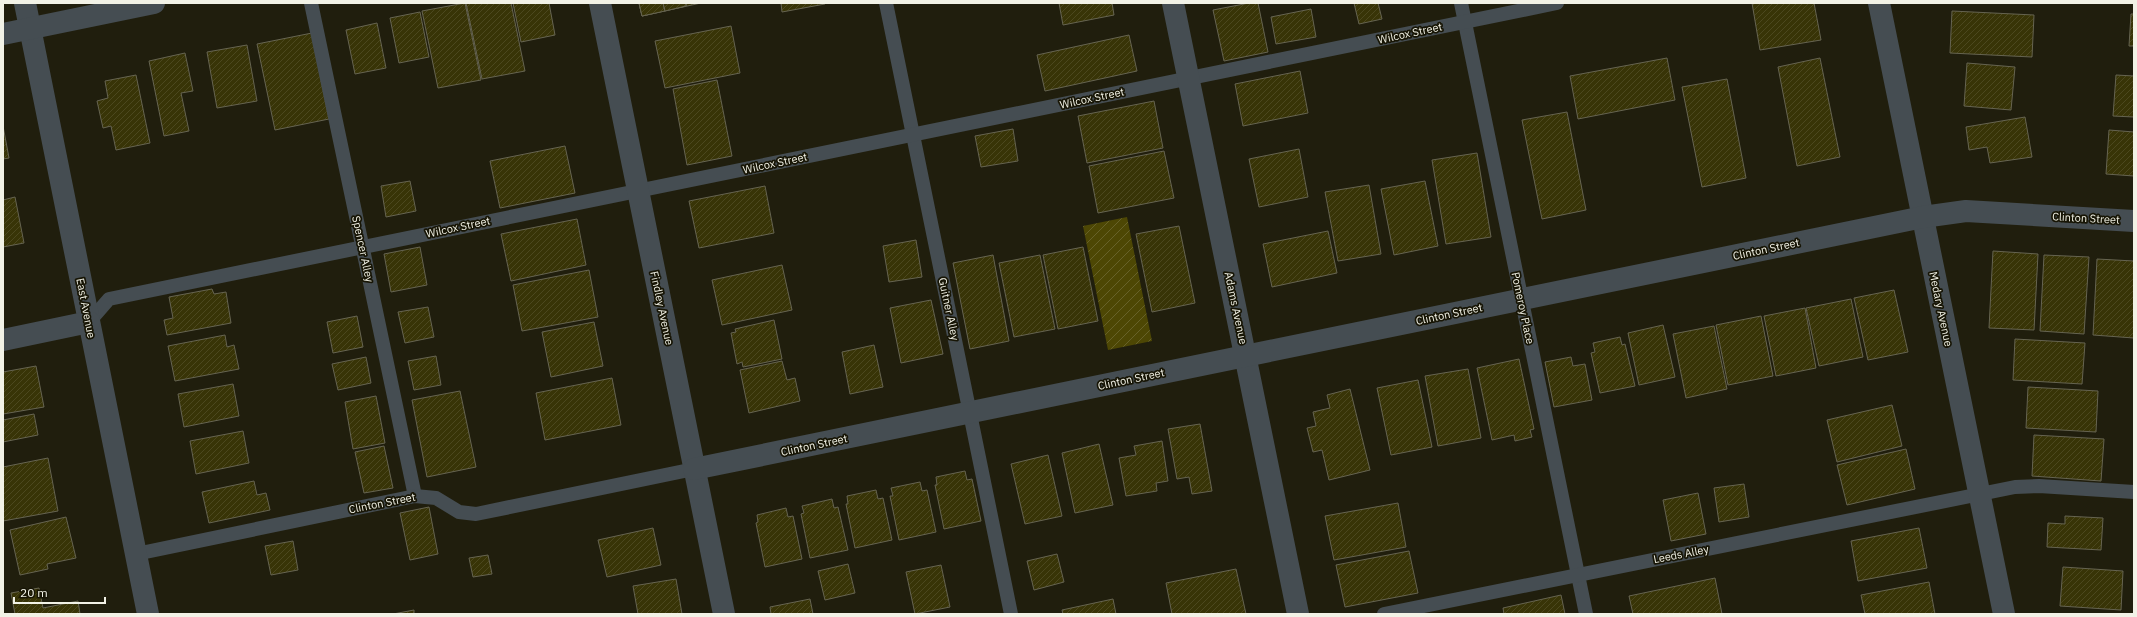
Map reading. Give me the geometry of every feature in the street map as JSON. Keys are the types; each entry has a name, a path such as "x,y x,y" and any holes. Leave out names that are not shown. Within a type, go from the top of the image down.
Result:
{"street":[{"name":"East Avenue","path":"25,3 148,614"},
{"path":"3,34 154,3"},
{"name":"Findley Avenue","path":"600,3 724,614"},
{"name":"Adams Avenue","path":"1173,3 1298,614"},
{"name":"Medary Avenue","path":"1879,3 2004,614"},
{"name":"Clinton Street","path":"694,469 1923,216 1966,212 2134,221"},
{"path":"3,340 89,322"}],"lane":[{"name":"Spencer Alley","path":"311,3 415,496"},
{"name":"Guitner Alley","path":"886,3 1011,614"},
{"name":"Pomeroy Place","path":"1461,3 1586,614"},
{"name":"Wilcox Street","path":"89,322 109,299 1558,3"},
{"name":"Clinton Street","path":"136,554 415,496 436,498 459,512 476,514 694,469"},
{"name":"Leeds Alley","path":"1384,614 2015,487 2039,486 2134,492"}],"shaded area":[{"path":"1127,217 1152,341 1108,350 1083,226"}],"building":[{"path":"465,3 481,80 438,88 422,11"},
{"path":"466,3 511,3 525,71 482,79"},
{"path":"513,3 549,3 555,35 521,42"},
{"path":"639,3 701,3 642,16"},
{"path":"639,3 686,3 686,6 642,16"},
{"path":"639,3 663,3 665,11 642,16"},
{"path":"663,3 686,3 686,6 665,11"},
{"path":"781,3 825,3 825,4 782,12"},
{"path":"1059,3 1112,3 1114,15 1063,25"},
{"path":"1249,3 1258,3 1268,52 1224,61 1213,10"},
{"path":"1354,3 1378,3 1382,19 1359,24"},
{"path":"1752,3 1814,3 1821,40 1760,50"},
{"path":"1311,9 1316,37 1276,44 1271,17"},
{"path":"1952,11 2034,15 2032,57 1950,53"},
{"path":"420,12 429,57 399,63 390,18"},
{"path":"2131,14 2134,14 2134,46 2129,46"},
{"path":"377,23 386,68 355,74 346,30"},
{"path":"731,26 740,73 665,88 655,41"},
{"path":"312,33 329,119 275,130 257,44"},
{"path":"1129,35 1137,71 1045,91 1037,55"},
{"path":"247,45 257,101 217,108 207,52"},
{"path":"185,53 193,91 181,93 189,131 164,136 149,61"},
{"path":"1667,58 1675,100 1578,119 1570,76"},
{"path":"1820,58 1840,157 1797,166 1778,67"},
{"path":"1967,63 2015,67 2011,110 1964,106"},
{"path":"1300,71 1308,113 1243,126 1235,84"},
{"path":"136,75 150,143 116,150 111,126 103,128 97,101 108,98 105,81"},
{"path":"2116,75 2134,76 2134,117 2113,116"},
{"path":"1727,79 1746,178 1702,187 1682,87"},
{"path":"717,80 732,156 687,165 673,89"},
{"path":"1154,101 1163,148 1087,163 1078,116"},
{"path":"1567,112 1586,210 1542,219 1522,120"},
{"path":"2025,117 2032,157 1990,163 1987,147 1969,150 1966,127"},
{"path":"3,126 9,158 3,159"},
{"path":"1013,129 1018,161 981,167 975,136"},
{"path":"2109,130 2134,132 2134,176 2106,174"},
{"path":"565,146 575,193 500,208 490,161"},
{"path":"1299,149 1308,197 1259,207 1249,159"},
{"path":"1164,151 1174,198 1098,213 1089,166"},
{"path":"1477,153 1491,237 1446,244 1432,160"},
{"path":"410,181 416,211 386,217 381,186"},
{"path":"1425,181 1438,246 1394,255 1381,189"},
{"path":"1369,185 1381,254 1338,261 1325,192"},
{"path":"765,186 774,233 699,248 689,201"},
{"path":"15,197 24,243 3,247 3,200"},
{"path":"577,219 586,265 511,281 501,234"},
{"path":"1179,226 1195,303 1152,312 1136,234"},
{"path":"1328,231 1337,273 1272,287 1263,244"},
{"path":"916,240 922,277 889,282 883,246"},
{"path":"420,247 427,285 391,292 384,254"},
{"path":"1083,247 1098,321 1058,329 1043,255"},
{"path":"1993,251 2038,254 2034,330 1989,328"},
{"path":"993,255 1009,341 970,349 953,263"},
{"path":"1040,255 1055,329 1014,337 999,263"},
{"path":"2044,255 2089,257 2084,334 2040,331"},
{"path":"2097,259 2134,261 2134,338 2093,335"},
{"path":"782,265 792,310 722,325 712,280"},
{"path":"589,270 598,317 522,331 513,285"},
{"path":"212,289 214,294 226,292 231,323 167,335 164,320 173,318 169,297"},
{"path":"1894,290 1908,352 1868,360 1854,298"},
{"path":"1851,299 1863,357 1819,366 1806,308"},
{"path":"931,300 943,354 901,363 890,308"},
{"path":"428,307 434,337 405,343 398,312"},
{"path":"1805,308 1816,368 1776,376 1764,316"},
{"path":"357,316 363,347 333,353 327,322"},
{"path":"1761,316 1773,376 1728,385 1716,325"},
{"path":"774,320 782,359 743,367 742,362 737,364 731,333 736,332 735,329"},
{"path":"594,322 603,366 551,377 542,332"},
{"path":"1663,325 1675,377 1639,385 1628,333"},
{"path":"1714,326 1727,389 1686,398 1673,334"},
{"path":"225,335 227,347 234,345 239,369 175,381 168,346"},
{"path":"1620,337 1622,345 1625,344 1635,386 1600,393 1591,353 1595,352 1593,343"},
{"path":"2015,339 2085,343 2082,384 2013,380"},
{"path":"874,345 883,387 850,394 842,352"},
{"path":"436,356 441,385 414,390 408,361"},
{"path":"366,357 371,383 338,390 332,364"},
{"path":"1571,357 1573,366 1585,364 1592,400 1554,407 1545,362"},
{"path":"1519,359 1534,429 1530,430 1532,437 1515,441 1514,435 1492,440 1477,368"},
{"path":"782,361 787,380 795,378 800,401 749,413 740,370"},
{"path":"36,366 44,407 3,414 3,372"},
{"path":"1468,369 1481,438 1438,446 1425,376"},
{"path":"612,378 621,425 545,440 536,393"},
{"path":"1418,380 1432,447 1391,455 1377,388"},
{"path":"233,384 239,416 184,427 178,394"},
{"path":"2028,387 2098,391 2096,432 2026,428"},
{"path":"1350,389 1370,470 1329,480 1322,450 1313,452 1307,428 1316,426 1313,412 1330,408 1327,395"},
{"path":"460,391 476,467 427,477 412,400"},
{"path":"376,396 385,443 353,449 345,402"},
{"path":"1892,405 1902,446 1837,462 1827,420"},
{"path":"34,414 38,435 3,442 3,420"},
{"path":"1200,424 1212,491 1192,494 1189,477 1177,479 1168,429"},
{"path":"243,431 249,463 196,474 190,441"},
{"path":"2034,435 2104,439 2101,481 2032,476"},
{"path":"1162,441 1168,481 1156,483 1157,491 1126,496 1119,458 1136,455 1134,446"},
{"path":"1099,444 1113,505 1075,513 1062,453"},
{"path":"384,446 393,488 364,493 355,452"},
{"path":"1906,449 1915,489 1847,505 1837,465"},
{"path":"1048,455 1062,516 1025,524 1011,464"},
{"path":"48,458 58,511 3,521 3,467"},
{"path":"965,471 967,480 972,479 981,521 944,529 935,485 937,485 936,477"},
{"path":"254,481 257,495 266,493 270,510 209,523 202,492"},
{"path":"920,482 922,491 927,490 936,532 899,540 890,496 893,496 891,488"},
{"path":"1744,484 1749,517 1719,522 1714,488"},
{"path":"876,490 878,499 883,498 892,540 855,548 846,504 848,504 847,496"},
{"path":"1698,493 1706,534 1671,541 1663,500"},
{"path":"832,499 834,508 838,507 848,550 810,558 801,514 804,513 802,506"},
{"path":"1398,503 1406,547 1334,560 1325,516"},
{"path":"429,507 438,554 410,560 400,513"},
{"path":"786,508 788,517 793,516 802,559 765,567 756,523 758,522 757,515"},
{"path":"2065,516 2103,518 2101,550 2047,547 2048,523 2065,524"},
{"path":"66,517 76,558 47,564 48,569 20,575 10,530"},
{"path":"653,528 661,565 607,577 598,540"},
{"path":"1919,528 1927,568 1858,581 1851,541"},
{"path":"293,541 298,570 271,575 265,546"},
{"path":"1409,551 1418,593 1345,607 1336,565"},
{"path":"1057,554 1064,582 1034,590 1027,561"},
{"path":"488,555 492,574 473,577 469,558"},
{"path":"848,564 855,593 825,600 818,571"},
{"path":"941,565 950,607 915,614 906,572"},
{"path":"2063,567 2123,571 2121,610 2060,606"},
{"path":"1236,569 1246,614 1172,614 1166,583"},
{"path":"1715,578 1722,614 1633,614 1629,596"},
{"path":"676,579 682,614 638,614 633,586"},
{"path":"1929,582 1935,614 1865,614 1861,595"},
{"path":"39,588 43,608 78,601 80,614 15,614 11,593"},
{"path":"1561,595 1565,614 1504,614 1503,608"},
{"path":"810,599 813,614 771,614 770,607"},
{"path":"1113,599 1116,614 1063,614 1062,610"},
{"path":"414,610 414,614 393,614"}]}
